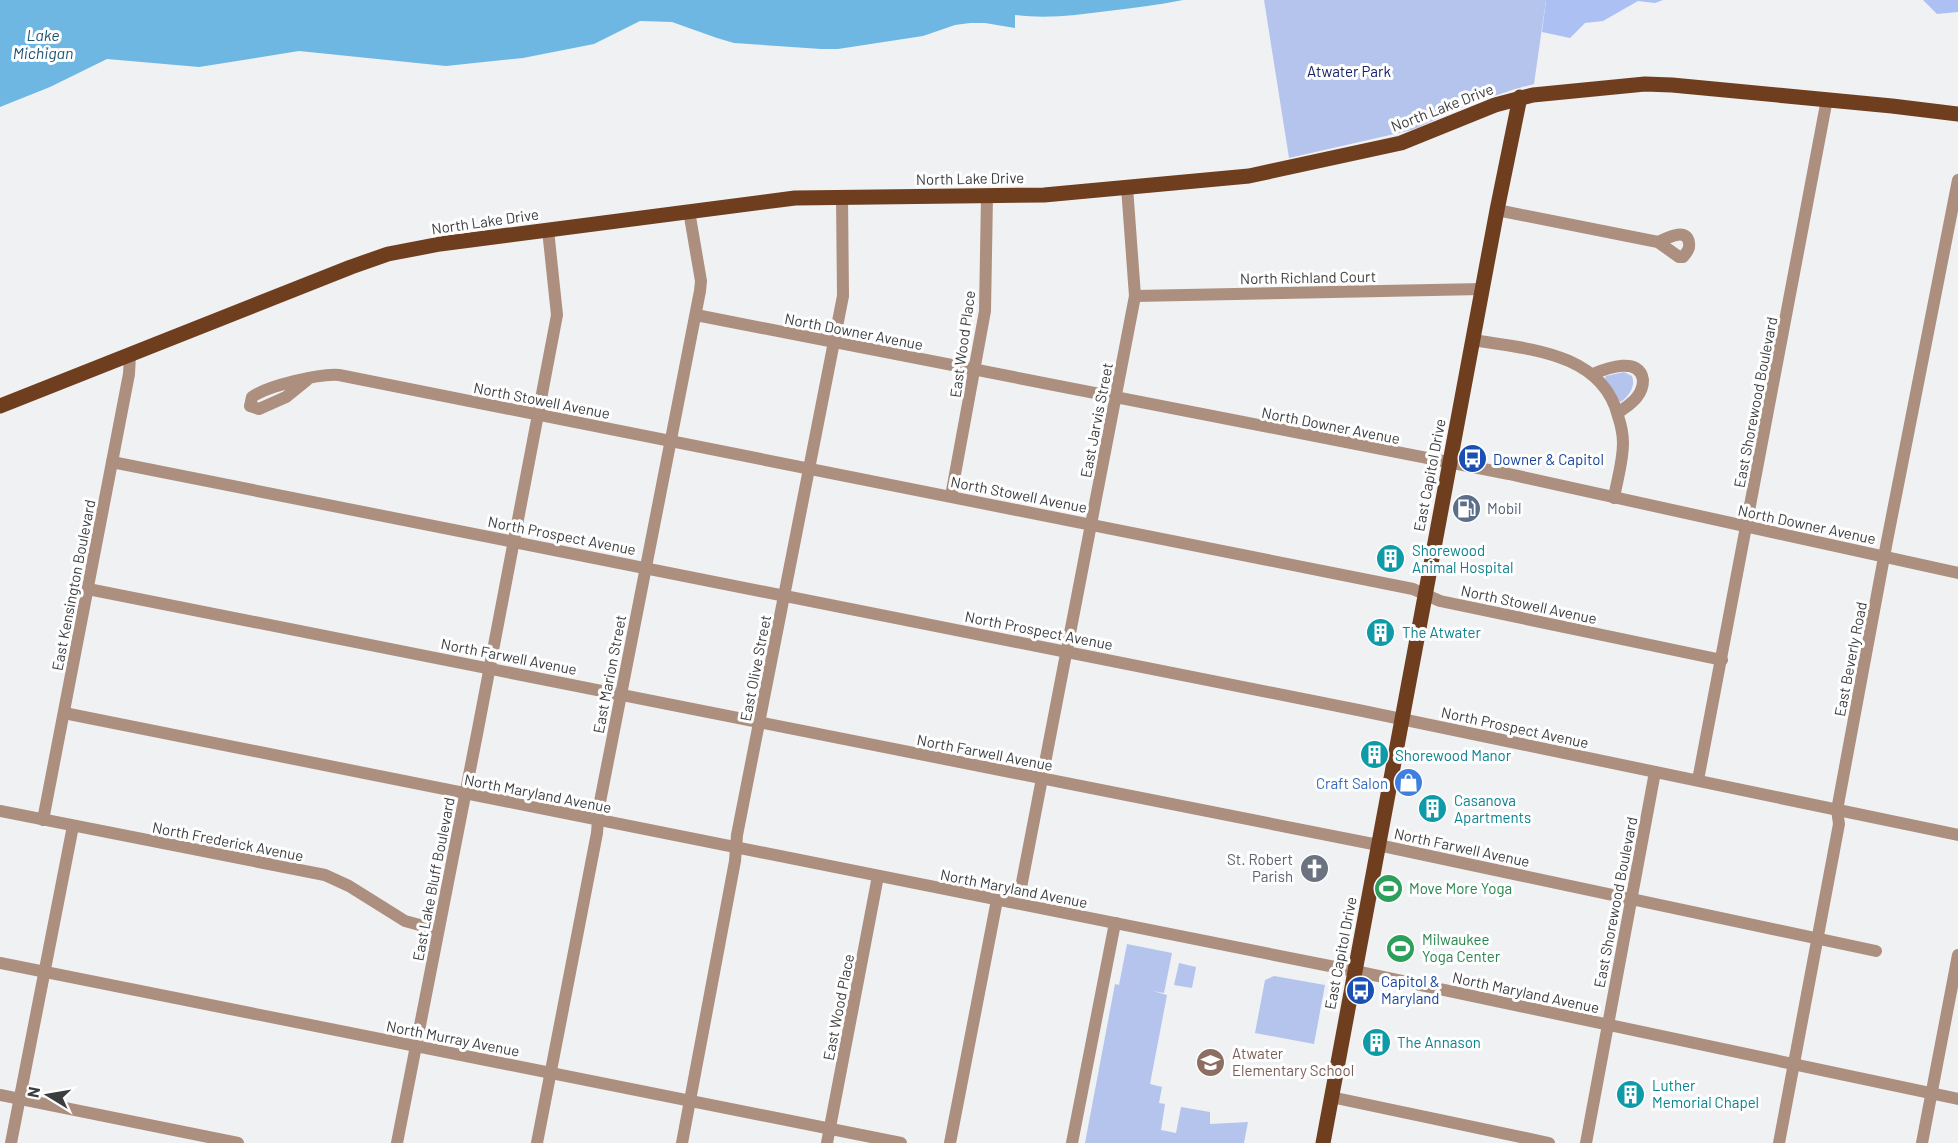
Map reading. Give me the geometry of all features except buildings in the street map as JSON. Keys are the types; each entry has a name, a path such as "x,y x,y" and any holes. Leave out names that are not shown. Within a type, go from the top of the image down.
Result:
{"main road":[{"name":"North Lake Drive","path":"0,406 351,267 388,254 440,244 795,198 1044,195 1248,176 1411,140 1520,97 1645,84 1827,99 1958,114"},
{"name":"East Capitol Drive","path":"1323,1143 1482,289 1520,97"}],"street":[{"name":"East Shorewood Boulevard","path":"1698,780 1827,99"},
{"name":"East Beverly Road","path":"1779,1143 1839,824 1837,810 1958,180"},
{"name":"East Jarvis Street","path":"1018,903 1135,296 1127,188"},
{"name":"East Wood Place","path":"951,496 985,311 987,196"},
{"name":"East Olive Street","path":"682,1143 736,848 843,296 842,197"},
{"path":"1497,210 1658,242"},
{"name":"East Marion Street","path":"537,1143 598,820 598,807 696,315 701,281 689,211"},
{"name":"East Lake Bluff Boulevard","path":"397,1143 557,315 548,230"},
{"name":"North Richland Court","path":"1135,296 1482,289"},
{"name":"North Downer Avenue","path":"696,315 1509,474 1958,573"},
{"path":"1473,340 1550,354 1585,368 1593,374 1611,398 1618,412 1623,441 1614,498"},
{"name":"East Kensington Boulevard","path":"43,820 129,374 130,356"},
{"path":"1593,374 1606,369 1629,366 1638,369 1642,375 1643,386 1640,392 1634,400 1618,412"},
{"name":"North Stowell Avenue","path":"307,380 325,374 339,375 670,440 1413,588 1440,601 1722,660"},
{"name":"North Prospect Avenue","path":"112,462 1402,718 1958,835"},
{"name":"North Farwell Avenue","path":"88,589 1378,844 1876,951"},
{"name":"North Maryland Avenue","path":"64,713 1354,971 1958,1099"},
{"name":"East Shorewood Boulevard","path":"1586,1143 1655,772"},
{"name":"North Frederick Avenue","path":"0,811 325,875 350,886 405,921 438,930"},
{"path":"11,1143 73,826"},
{"name":"East Wood Place","path":"828,1143 878,876"},
{"path":"950,1143 997,900"},
{"path":"1072,1143 1115,923"},
{"path":"1922,1143 1958,955"},
{"name":"North Murray Avenue","path":"0,963 901,1143"},
{"path":"0,1095 238,1143"},
{"path":"1331,1097 1549,1143"}],"green space":[{"name":"Atwater Park","path":"1264,0 1546,0 1534,84 1470,104 1412,130 1289,158"},
{"path":"1624,372 1632,376 1633,383 1629,394 1621,402 1605,378"},
{"path":"1127,944 1172,953 1164,993 1153,991 1167,995 1150,1084 1162,1087 1159,1103 1165,1104 1161,1130 1176,1133 1181,1107 1210,1112 1210,1124 1248,1122 1244,1143 1085,1143 1115,984 1119,985"},
{"path":"1179,963 1196,967 1192,988 1174,985"},
{"path":"1274,976 1325,985 1314,1044 1255,1033 1265,980"}],"shaded area":[{"path":"1546,0 1663,0 1655,3 1638,1 1603,21 1585,23 1570,38 1542,32"},
{"path":"1923,0 1958,0 1958,12 1937,14"}],"water":[{"name":"Lake Michigan","path":"0,0 1183,0 1073,15 1039,17 1015,15 1015,28 970,23 955,25 923,36 838,49 734,43 672,22 640,21 594,44 523,58 446,66 299,51 199,67 107,59 50,87 0,107"}],"place":[{"name":"Downer & Capitol","path":"1472,459"},
{"name":"Mobil","path":"1466,508"},
{"name":"Shorewood Animal Hospital","path":"1391,559"},
{"name":"The Atwater","path":"1381,632"},
{"name":"Shorewood Manor","path":"1374,755"},
{"name":"Craft Salon","path":"1409,783"},
{"name":"Casanova Apartments","path":"1433,809"},
{"name":"St. Robert Parish","path":"1314,868"},
{"name":"Move More Yoga","path":"1388,888"},
{"name":"Milwaukee Yoga Center","path":"1401,948"},
{"name":"Capitol & Maryland","path":"1360,990"},
{"name":"The Annason","path":"1376,1042"},
{"name":"Atwater Elementary School","path":"1211,1062"},
{"name":"Luther Memorial Chapel","path":"1631,1094"}]}
